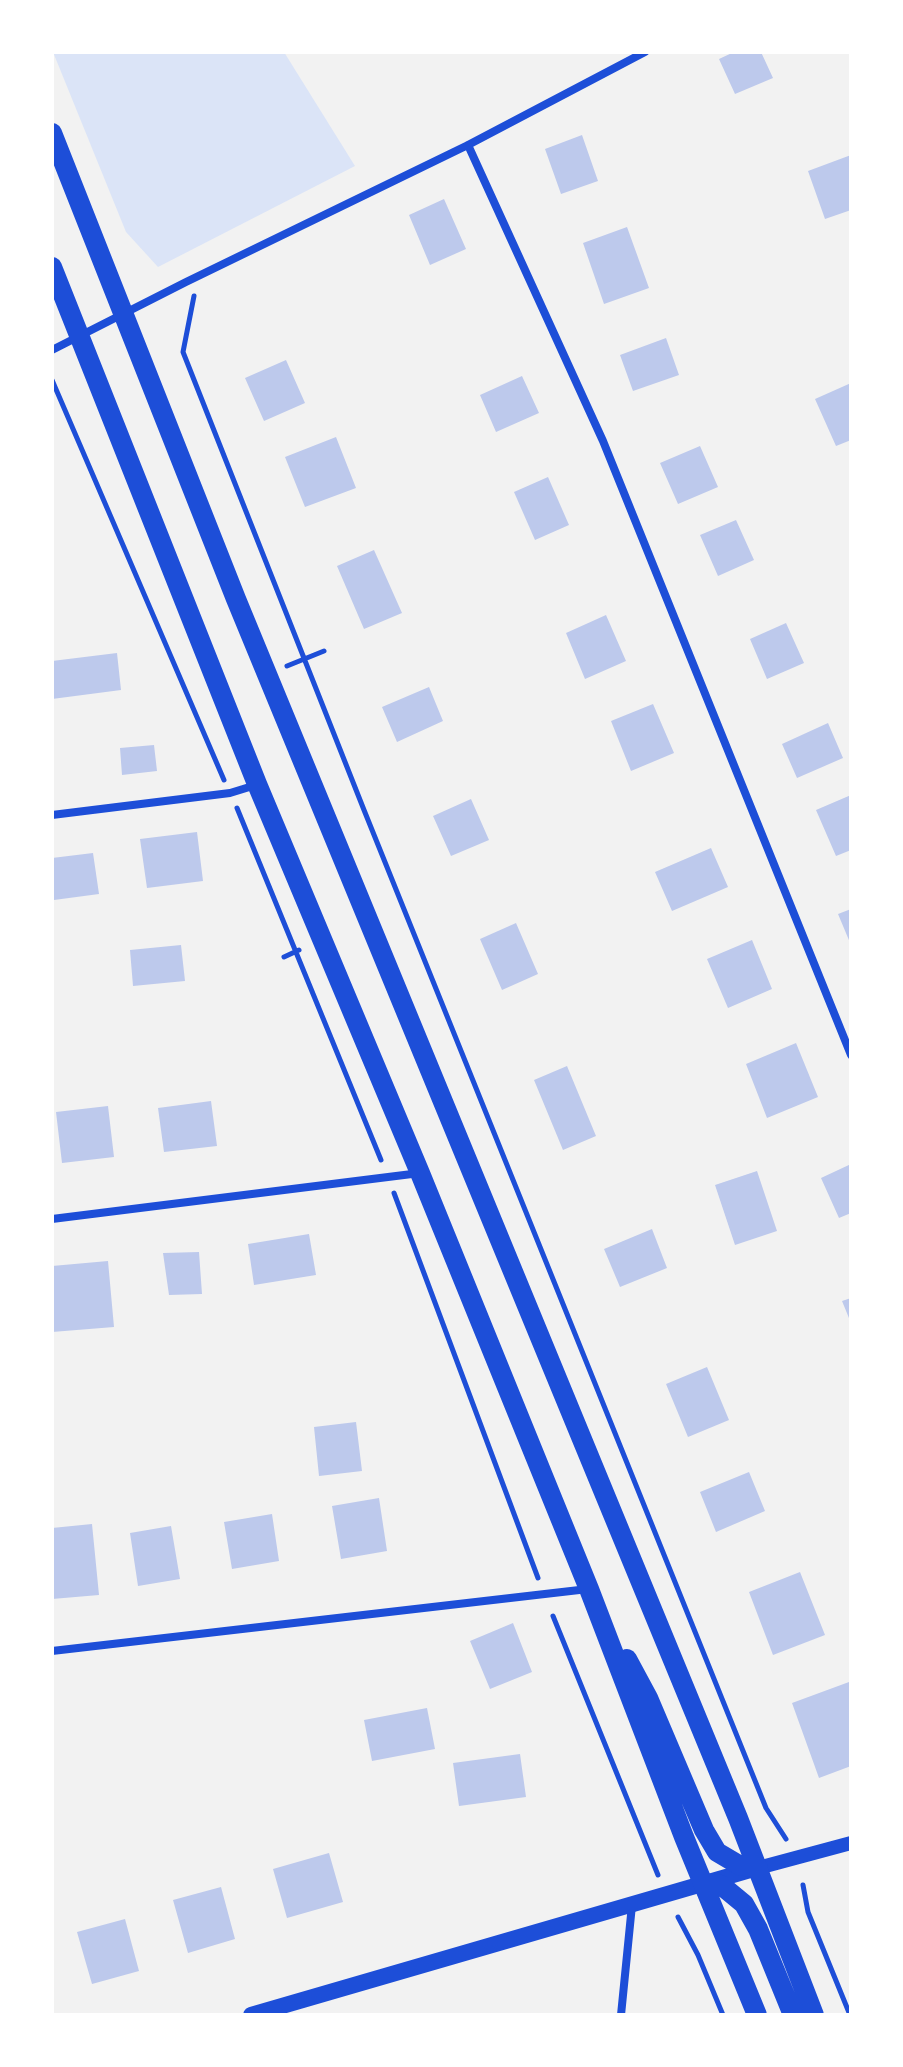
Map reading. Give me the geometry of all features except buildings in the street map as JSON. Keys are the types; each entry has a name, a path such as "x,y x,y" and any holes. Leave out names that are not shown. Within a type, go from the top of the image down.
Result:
{"main road":[{"path":"52,133 267,675 758,1868 814,2015"},
{"path":"52,267 257,784 589,1589 757,2015"},
{"path":"589,1589 648,1698 704,1830 717,1852 739,1865 758,1868"},
{"path":"251,2015 758,1868"},
{"path":"704,1883 721,1885 744,1904 758,1929 793,2015"}],"street":[{"path":"52,350 468,145 645,52"},
{"path":"468,145 603,441 851,1055"},
{"path":"52,815 230,793 257,784"},
{"path":"52,1219 420,1173"},
{"path":"52,1651 589,1589"},
{"path":"758,1868 851,1843"},
{"path":"621,2015 632,1904"}],"path":[{"path":"186,282 194,296 183,352 754,1779 766,1808 786,1839"},
{"path":"52,380 225,780"},
{"path":"267,675 324,651"},
{"path":"237,807 381,1160"},
{"path":"394,1193 538,1578"},
{"path":"553,1616 658,1875"},
{"path":"803,1885 808,1912 850,2015"},
{"path":"678,1917 723,2015"}],"shaded area":[{"path":"53,52 284,52 355,166 158,267 126,232"}]}
